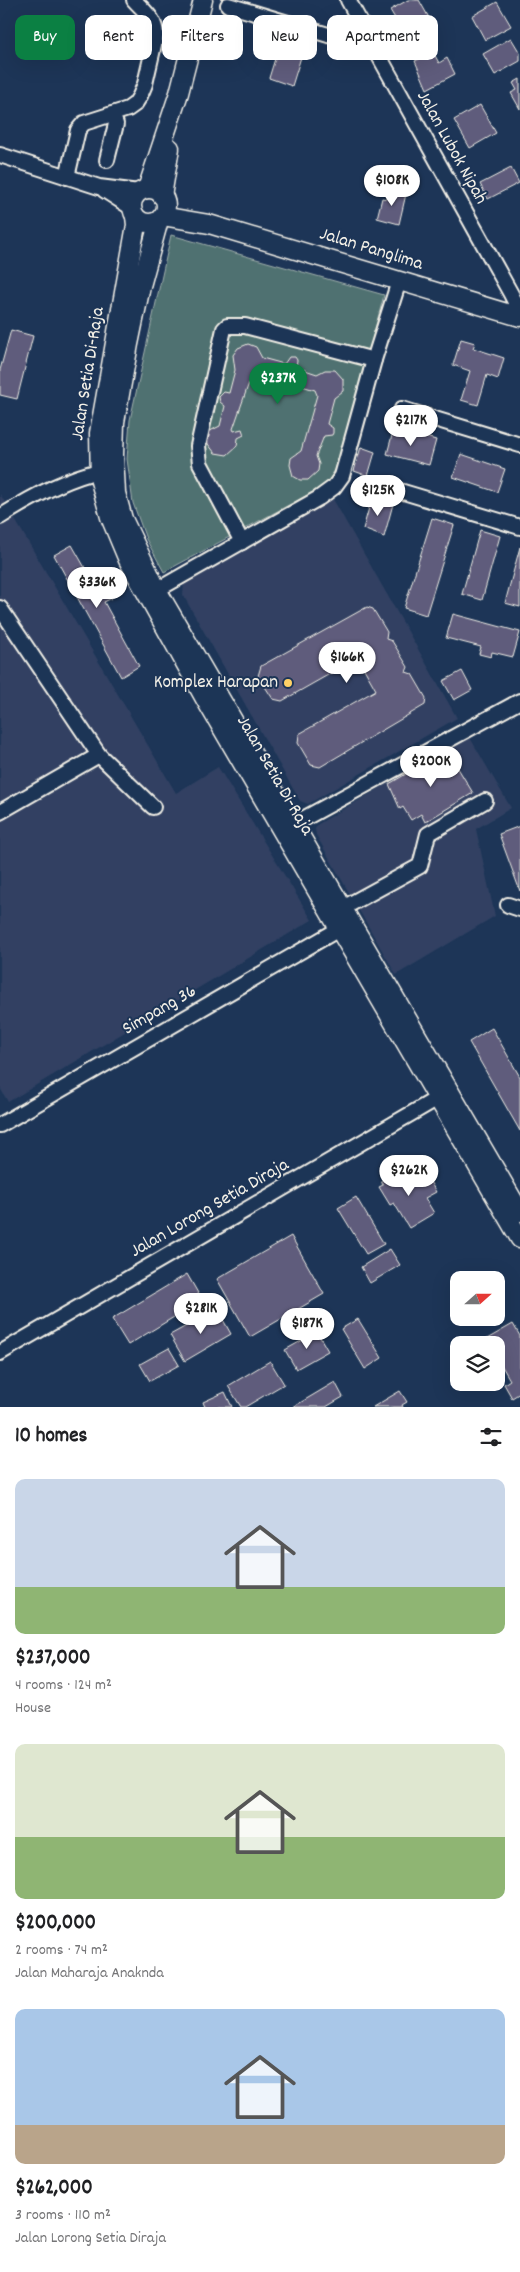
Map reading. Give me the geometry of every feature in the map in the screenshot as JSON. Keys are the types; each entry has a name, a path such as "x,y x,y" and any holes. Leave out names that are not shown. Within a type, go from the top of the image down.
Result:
{"main road":[{"path":"150,205 204,0"},
{"name":"Jalan Panglima","path":"150,205 518,317"},
{"name":"Jalan Setia Di-Raja","path":"150,205 136,225 102,412 99,471 105,504 128,560 205,699 520,1239"},
{"name":"Jalan Setia Di-Raja","path":"150,205 141,286 115,422 115,480 119,506 132,539 157,590 520,1212"}],"street":[{"name":"Jalan Lubok Nipah","path":"348,0 356,15"},
{"path":"68,177 78,130 84,123 128,109 135,104 145,84 156,36 154,22 142,3"},
{"path":"228,5 327,35"},
{"name":"Jalan Lubok Nipah","path":"381,60 511,294 516,304 518,317"},
{"path":"107,160 116,124 112,114"},
{"name":"Jalan Panglima","path":"0,155 150,205"},
{"path":"157,590 319,498 334,487 342,476 374,360 399,281"},
{"path":"242,542 200,463 198,446 224,330 227,326 245,326 374,360"},
{"path":"402,409 520,445"},
{"path":"0,517 24,502 81,475 99,471"},
{"path":"380,485 520,526"},
{"path":"0,608 99,755 153,808"},
{"path":"294,824 520,701"},
{"path":"0,812 99,755"},
{"path":"343,908 420,866 428,834 485,802"},
{"name":"Simpang 36","path":"0,1125 338,929"},
{"name":"Jalan Lorong Setia Diraja","path":"0,1353 438,1098"}],"shaded area":[{"path":"0,494 176,793 218,767 312,920 8,1102 0,1088"},
{"path":"333,499 457,718 308,804 300,801 183,595 184,582"},
{"path":"469,736 511,808 476,829 495,916 396,975 316,835 315,829 318,824"}],"green space":[{"path":"171,235 384,295 339,463 326,485 164,572 146,539 133,503 127,459 130,420"}],"building":[{"path":"408,0 419,0 427,15 393,15 390,10"},
{"path":"497,2 511,26 485,40 472,16"},
{"path":"511,38 520,53 520,61 495,75 483,54"},
{"path":"447,58 455,74 427,89 415,61 437,60 439,63"},
{"path":"275,60 300,60 292,86 269,78"},
{"path":"520,79 520,109 511,93 517,90 513,83"},
{"path":"480,105 496,133 470,148 454,120"},
{"path":"511,168 519,183 488,199 480,184"},
{"path":"390,190 406,194 399,224 377,218 382,198 387,199"},
{"path":"11,330 33,336 17,399 0,395 0,370"},
{"path":"461,339 475,343 473,348 504,358 498,379 487,375 478,405 461,400 470,371 453,365"},
{"path":"248,344 256,347 262,358 284,364 289,357 295,357 297,360 296,367 317,374 325,370 335,370 343,379 343,391 334,398 327,424 333,428 333,433 332,435 324,436 316,456 319,464 318,471 308,480 300,480 293,476 290,465 291,458 301,451 317,395 315,390 259,373 262,383 255,385 251,377 233,429 234,431 242,429 244,435 238,438 237,446 227,455 215,453 208,444 207,438 210,431 220,426 225,406 220,402 219,397 224,392 229,393 235,370 233,355 238,348"},
{"path":"394,428 436,440 429,465 387,454"},
{"path":"361,447 375,452 368,476 354,471"},
{"path":"461,454 505,469 497,492 453,477"},
{"path":"372,497 393,504 384,537 363,529"},
{"path":"432,518 454,525 426,615 404,608"},
{"path":"480,530 500,536 482,600 462,594"},
{"path":"72,545 92,580 100,576 112,598 104,602 139,666 121,677 54,555"},
{"path":"520,547 520,607 505,603"},
{"name":"Komplex Harapan","path":"367,607 373,609 387,632 386,639 392,641 408,667 406,672 412,674 426,698 425,705 320,767 311,765 298,743 299,734 376,690 358,658 282,701 273,699 258,676 261,666"},
{"path":"453,614 520,632 513,657 492,652 491,657 479,654 481,647 446,638"},
{"path":"462,671 472,690 454,700 443,681"},
{"path":"447,750 473,793 425,822 421,814 411,820 403,807 400,809 389,784"},
{"path":"520,826 520,891 499,834"},
{"path":"492,1028 520,1077 520,1131 469,1042"},
{"path":"409,1169 418,1184 428,1178 436,1192 425,1198 434,1213 409,1228 394,1203 390,1205 379,1187 383,1185 381,1181 393,1174 395,1178"},
{"path":"356,1197 384,1244 366,1254 338,1208"},
{"path":"291,1236 324,1294 250,1337 217,1279"},
{"path":"390,1249 400,1265 370,1283 361,1267"},
{"path":"187,1274 202,1300 128,1345 112,1319"},
{"path":"217,1309 231,1334 185,1361 170,1335"},
{"path":"358,1319 382,1358 365,1369 341,1329"},
{"path":"513,1324 520,1336 520,1393 512,1398 505,1386 505,1383 510,1380 505,1371 505,1336 492,1336"},
{"path":"317,1332 328,1351 296,1369 285,1350"},
{"path":"169,1348 179,1365 150,1381 140,1364"},
{"path":"270,1361 284,1384 245,1407 241,1407 228,1386"},
{"path":"335,1382 343,1397 326,1407 293,1407"},
{"path":"400,1391 407,1402 402,1405 403,1407 373,1407"},
{"path":"225,1392 232,1407 205,1407 203,1402"}],"place":[{"name":"Komplex Harapan","path":"288,683"}]}
